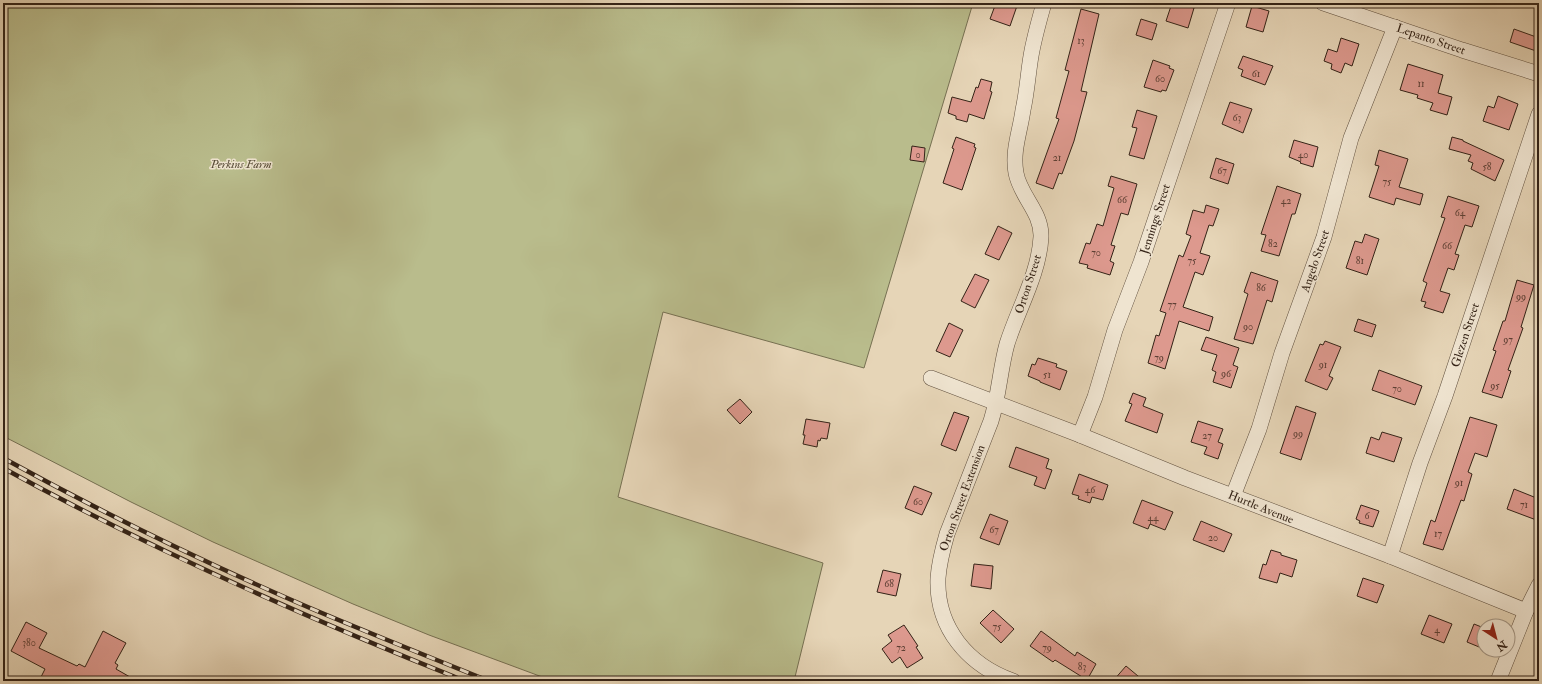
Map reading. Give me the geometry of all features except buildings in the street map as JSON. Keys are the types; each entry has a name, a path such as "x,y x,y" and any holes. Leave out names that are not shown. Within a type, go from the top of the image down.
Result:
{"street":[{"name":"Orton Street","path":"997,403 1003,360 1032,276 1041,238 1041,228 1038,220 1017,181 1015,172 1015,152 1016,139 1023,112 1031,55 1044,3"},
{"name":"Jennings Street","path":"1080,435 1095,396 1114,330 1143,255 1228,3"},
{"name":"Lepanto Street","path":"1323,3 1347,7 1395,27 1539,74"},
{"name":"Angelo Street","path":"1233,496 1259,430 1282,353 1324,237 1352,138 1395,27"},
{"name":"Glezen Street","path":"1390,556 1420,463 1445,396 1539,114"},
{"name":"Hurtle Avenue","path":"931,378 1080,435 1160,469 1390,556 1526,611"},
{"name":"Orton Street Extension","path":"997,403 947,534 940,564 938,592 943,616 952,636 959,645 966,653 984,667 1013,681"},
{"path":"1498,681 1526,611 1539,585"}],"green space":[{"name":"Perkins Farm","path":"3,3 973,3 864,368 663,312 618,497 823,563 794,681 553,681 429,635 353,604 213,542 131,502 3,436"}],"railway":[{"path":"3,458 116,518 271,591 489,681"},
{"path":"3,468 116,527 231,582 347,633 465,681"}]}
